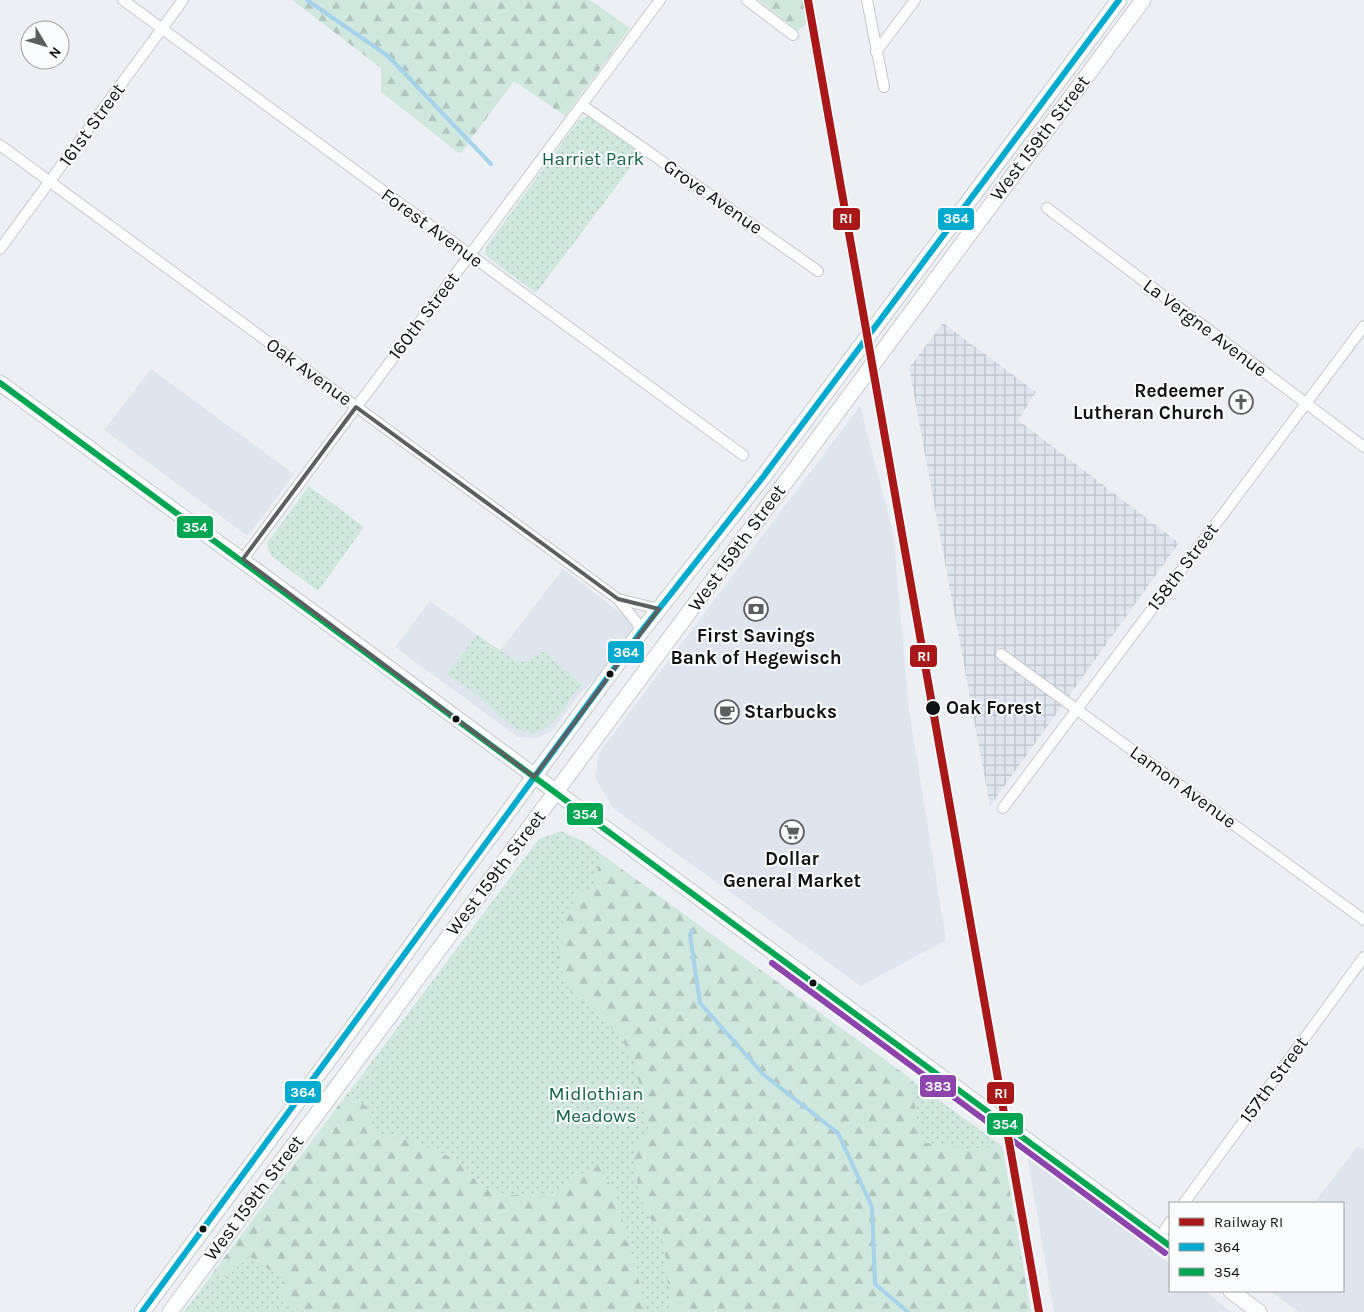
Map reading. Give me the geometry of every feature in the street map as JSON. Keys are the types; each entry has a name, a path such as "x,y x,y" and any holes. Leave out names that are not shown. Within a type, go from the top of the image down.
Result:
{"main road":[{"name":"West 159th Street","path":"142,1312 350,1032 463,873 640,633 764,478 1119,0"},
{"name":"West 159th Street","path":"170,1312 1143,0"},
{"path":"0,383 243,559 555,793 1164,1242"},
{"path":"1232,1292 1260,1312"}],"street":[{"name":"Forest Avenue","path":"123,0 469,256 743,455"},
{"name":"161st Street","path":"0,249 183,0"},
{"name":"160th Street","path":"243,559 660,0"},
{"path":"747,0 793,34"},
{"path":"866,0 884,87"},
{"path":"876,52 915,0"},
{"name":"Grove Avenue","path":"582,105 818,271"},
{"name":"Oak Avenue","path":"0,145 618,599 638,624 640,633"},
{"name":"La Vergne Avenue","path":"1047,208 1364,446"},
{"name":"158th Street","path":"1003,808 1076,708 1364,326"},
{"name":"Oak Avenue","path":"618,599 659,609"},
{"name":"Lamon Avenue","path":"1001,654 1364,920"},
{"name":"157th Street","path":"1185,1202 1364,957"},
{"path":"1164,1242 1169,1225"}],"highlighted area":[{"path":"356,407 618,599 659,609 534,777 243,559"}],"shaded area":[{"path":"943,323 1036,392 1018,420 1179,543 990,806 909,368"},
{"path":"151,369 294,474 248,536 104,430"},
{"path":"860,406 893,532 909,710 946,940 861,986 613,808 595,778 599,753"},
{"path":"563,569 637,626 599,677 580,693 553,730 537,738 518,737 395,647 430,601 500,651"},
{"path":"1358,1146 1364,1150 1364,1312 1299,1312 1271,1292 1344,1292 1344,1202 1315,1202"},
{"path":"1026,1149 1169,1263 1169,1292 1206,1292 1231,1312 1054,1312"}],"green space":[{"path":"292,0 590,0 630,28 565,116 514,81 460,154 381,92 381,68"},
{"path":"759,0 804,0 807,23 798,31"},
{"name":"Harriet Park","path":"590,116 643,151 536,293 489,258 485,253 486,247 579,120"},
{"path":"309,486 364,527 318,591 271,556 267,543"},
{"path":"477,635 516,661 526,662 544,651 582,685 547,727 538,732 529,733 520,730 503,719 478,696 447,674"},
{"name":"Midlothian Meadows","path":"561,831 583,841 1002,1146 1031,1312 184,1312 539,839"},
{"path":"601,854 910,1078 921,1142 970,1149 1002,1146 1031,1312 671,1312 664,1245 639,1196 633,1147 648,1128 633,1055 600,1014 571,993 558,962 563,921 580,892 594,891"},
{"path":"347,1094 369,1108 374,1133 405,1138 455,1159 481,1186 509,1195 548,1196 597,1164 615,1191 647,1312 309,1312 281,1302 279,1294 285,1280 249,1256 226,1278 212,1274"}],"waterway":[{"path":"307,0 388,56 491,164"},
{"path":"692,930 690,935 700,1003 763,1074 838,1133 872,1207 875,1284 908,1312"}],"rail line":[{"name":"RI","path":"808,0 1039,1312"}],"transit line":[{"name":"364","path":"142,1312 640,633 763,477 1119,0"},
{"name":"354","path":"0,383 1169,1245"},
{"name":"383","path":"772,963 1165,1253"}],"place":[{"name":"Redeemer Lutheran Church","path":"1241,402"},
{"name":"First Savings Bank of Hegewisch","path":"756,609"},
{"name":"Oak Forest","path":"933,708"},
{"name":"Starbucks","path":"727,712"},
{"name":"Dollar General Market","path":"792,832"}]}
